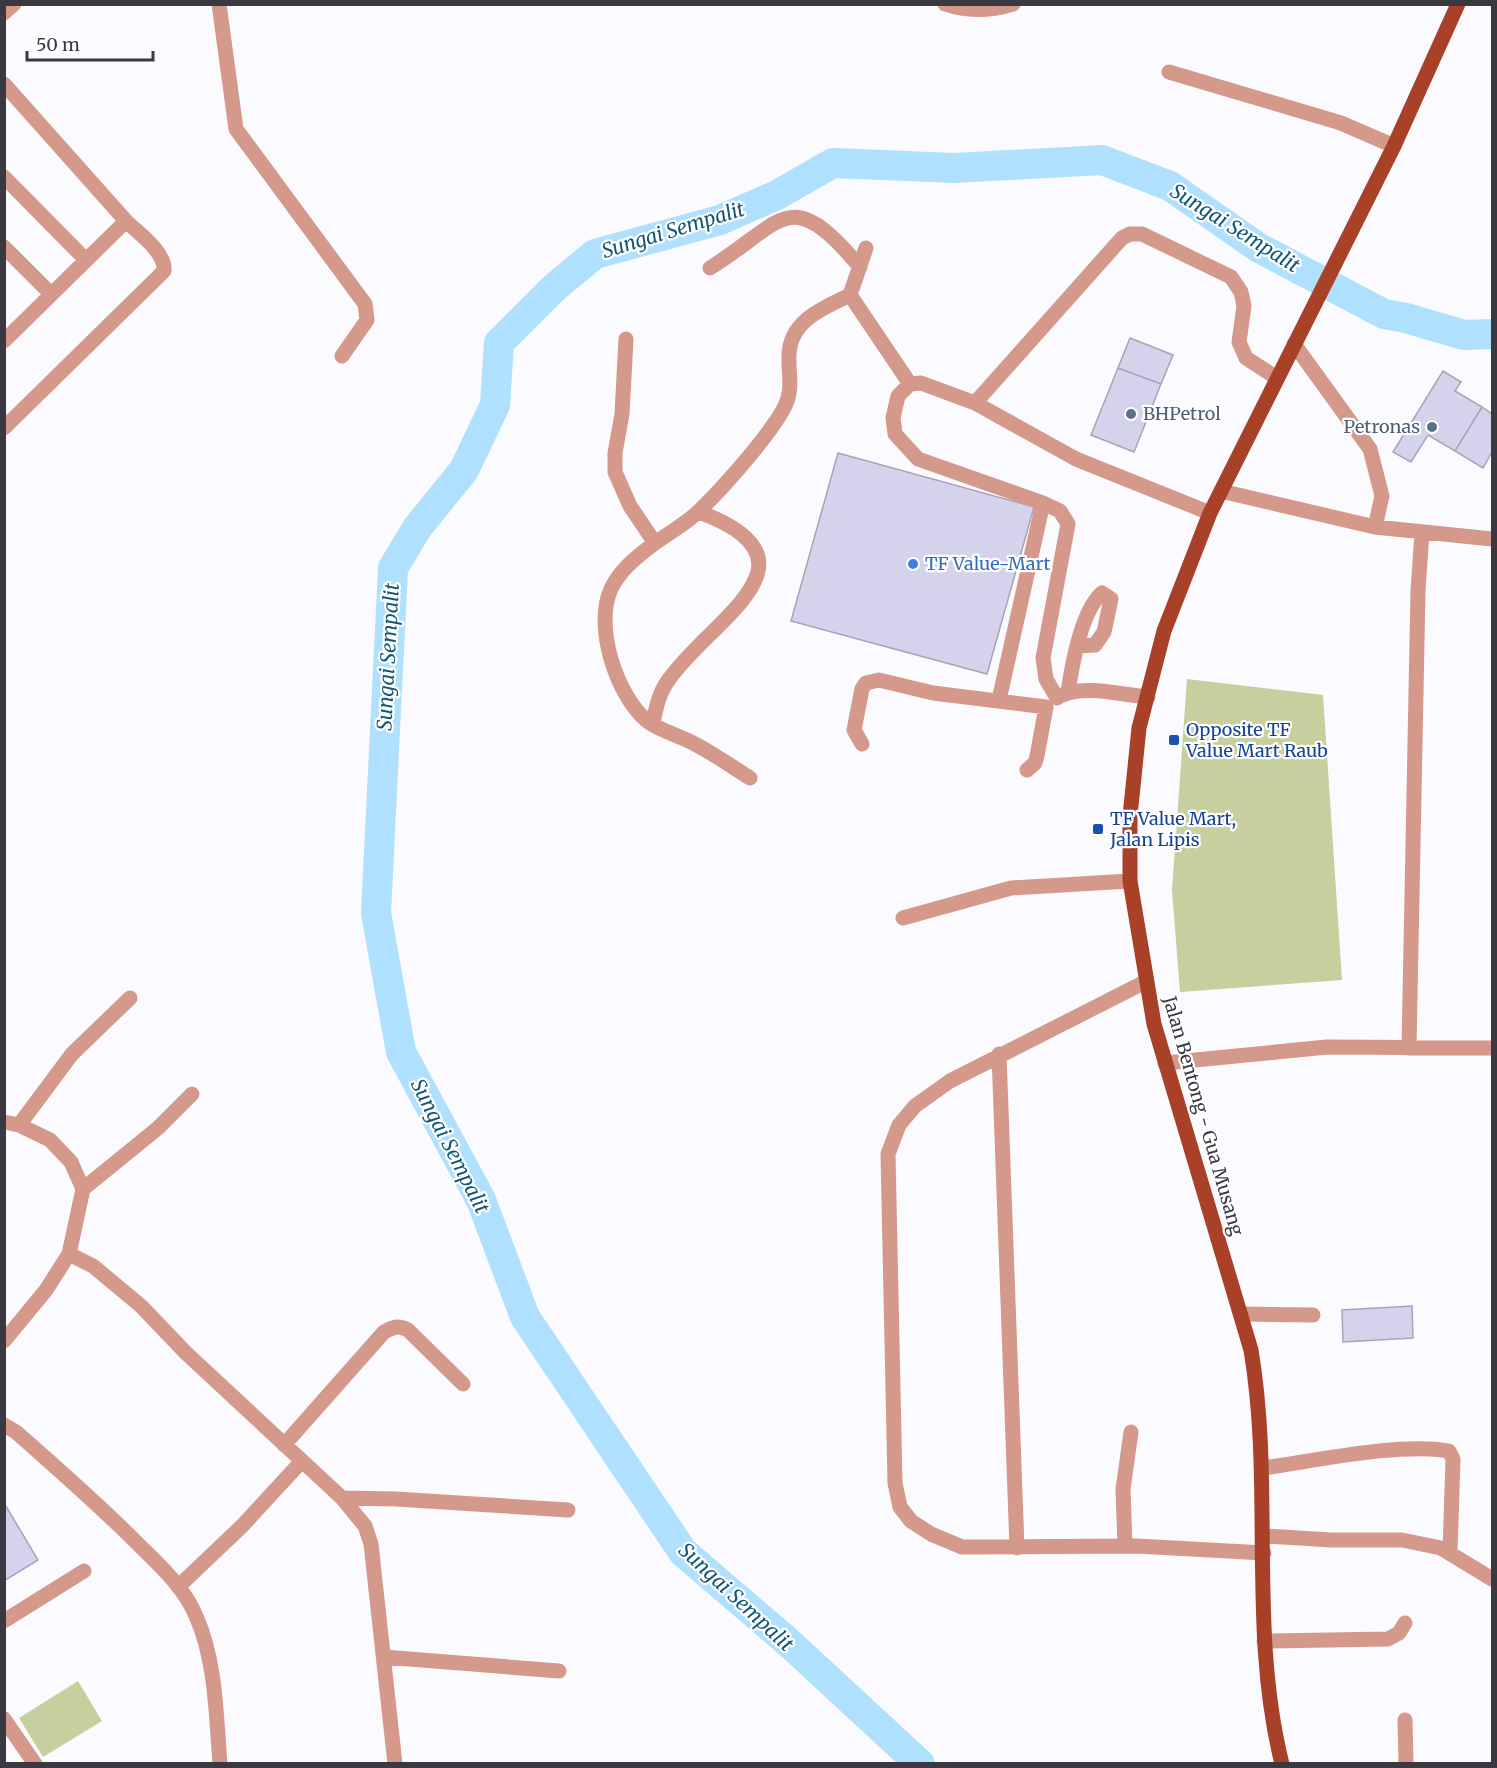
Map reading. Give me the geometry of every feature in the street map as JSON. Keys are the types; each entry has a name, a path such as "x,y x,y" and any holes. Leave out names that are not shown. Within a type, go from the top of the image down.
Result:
{"main road":[{"name":"Jalan Bentong - Gua Musang","path":"1282,1764 1268,1692 1264,1641 1263,1468 1259,1395 1251,1350 1165,1064 1145,982 1130,881 1130,816 1135,757 1139,728 1149,697 1164,631 1210,513 1394,146 1458,4"}],"street":[{"path":"4,13 14,4"},
{"path":"219,4 236,129 365,304 367,320 342,356"},
{"path":"945,4 961,10 985,10 1013,4"},
{"path":"1169,72 1341,123 1394,146"},
{"path":"4,84 126,221 158,253 165,266 164,271 6,425"},
{"path":"4,177 86,260"},
{"path":"710,268 775,221 789,216 818,224 835,237 860,267"},
{"path":"6,335 126,221"},
{"path":"975,403 1122,238 1130,234 1142,234 1230,277 1240,292 1244,306 1239,342 1246,358 1277,378"},
{"path":"4,247 51,294"},
{"path":"750,778 693,743 653,724 633,706 624,692 605,632 605,609 611,589 626,566 699,512 742,463 783,408 792,385 789,355 797,328 812,314 850,295 866,248"},
{"path":"850,295 910,384"},
{"path":"626,339 622,414 615,453 615,472 630,506 655,543"},
{"path":"1294,344 1370,449 1382,496 1375,527"},
{"path":"1057,699 1046,679 1043,658 1068,524 1060,511 1043,502 918,459 895,434 893,418 898,396 910,384 921,383 975,403 1076,459 1210,513"},
{"path":"1221,491 1375,527 1492,539"},
{"path":"999,699 1043,502"},
{"path":"653,724 659,695 668,679 743,601 754,586 760,564 755,548 745,534 728,522 699,512"},
{"path":"1409,1048 1418,591 1422,532"},
{"path":"1027,770 1035,763 1077,646"},
{"path":"862,744 854,730 858,708 862,689 874,680 933,693 999,699 1149,697"},
{"path":"903,918 1011,888 1130,881"},
{"path":"1145,982 999,1054 950,1081 915,1106 899,1125 888,1154 895,1483 900,1507 911,1521 931,1534 962,1547 1125,1546 1264,1553"},
{"path":"4,1341 46,1290 69,1254 83,1188 71,1162 55,1145 12,1124 72,1054 130,998"},
{"path":"1165,1064 1327,1047 1492,1048"},
{"path":"999,1054 1017,1548"},
{"path":"83,1188 158,1128 192,1094"},
{"path":"69,1254 93,1266 141,1306 186,1353 342,1498 358,1516 369,1534 395,1764"},
{"path":"1241,1314 1313,1315"},
{"path":"284,1445 384,1332 392,1327 400,1326 408,1330 463,1384"},
{"path":"4,1425 16,1432 72,1481 179,1586 196,1616 209,1659 220,1764"},
{"path":"1125,1546 1123,1489 1131,1432"},
{"path":"1263,1468 1377,1452 1449,1450 1454,1459 1450,1552"},
{"path":"179,1586 243,1525 301,1462"},
{"path":"342,1498 396,1498 568,1510"},
{"path":"1264,1536 1402,1540 1450,1552 1492,1579"},
{"path":"4,1621 84,1571"},
{"path":"1264,1641 1388,1639 1399,1633 1405,1623"},
{"path":"384,1657 559,1671"},
{"path":"4,1719 35,1764"},
{"path":"1405,1720 1406,1764"}],"green space":[{"path":"1187,679 1323,695 1342,980 1180,992 1172,890"},
{"path":"78,1681 102,1721 43,1757 19,1718"}],"building":[{"path":"1130,338 1173,355 1161,384 1118,368"},
{"path":"1118,368 1161,384 1134,452 1091,435"},
{"path":"1443,371 1461,382 1455,391 1482,407 1455,451 1428,435 1411,462 1393,452"},
{"path":"1482,407 1492,414 1492,452 1483,468 1455,451"},
{"name":"TF Value-Mart","path":"838,453 1034,507 987,674 791,621"},
{"path":"1412,1306 1413,1338 1343,1342 1342,1310"},
{"path":"4,1503 38,1560 4,1581"}],"waterway":[{"name":"Sungai Sempalit","path":"920,1764 788,1642 683,1552 525,1317 481,1200 401,1052 376,913 393,568 417,528 464,470 495,405 499,343 554,288 595,254 720,220 777,195 833,163 954,168 1102,160 1170,186 1259,248 1384,314 1464,335 1492,334"}],"place":[{"name":"BHPetrol","path":"1131,414"},
{"name":"Petronas","path":"1432,427"},
{"name":"TF Value-Mart","path":"913,564"},
{"name":"Opposite TF Value Mart Raub","path":"1174,740"},
{"name":"TF Value Mart, Jalan Lipis","path":"1098,829"}]}
